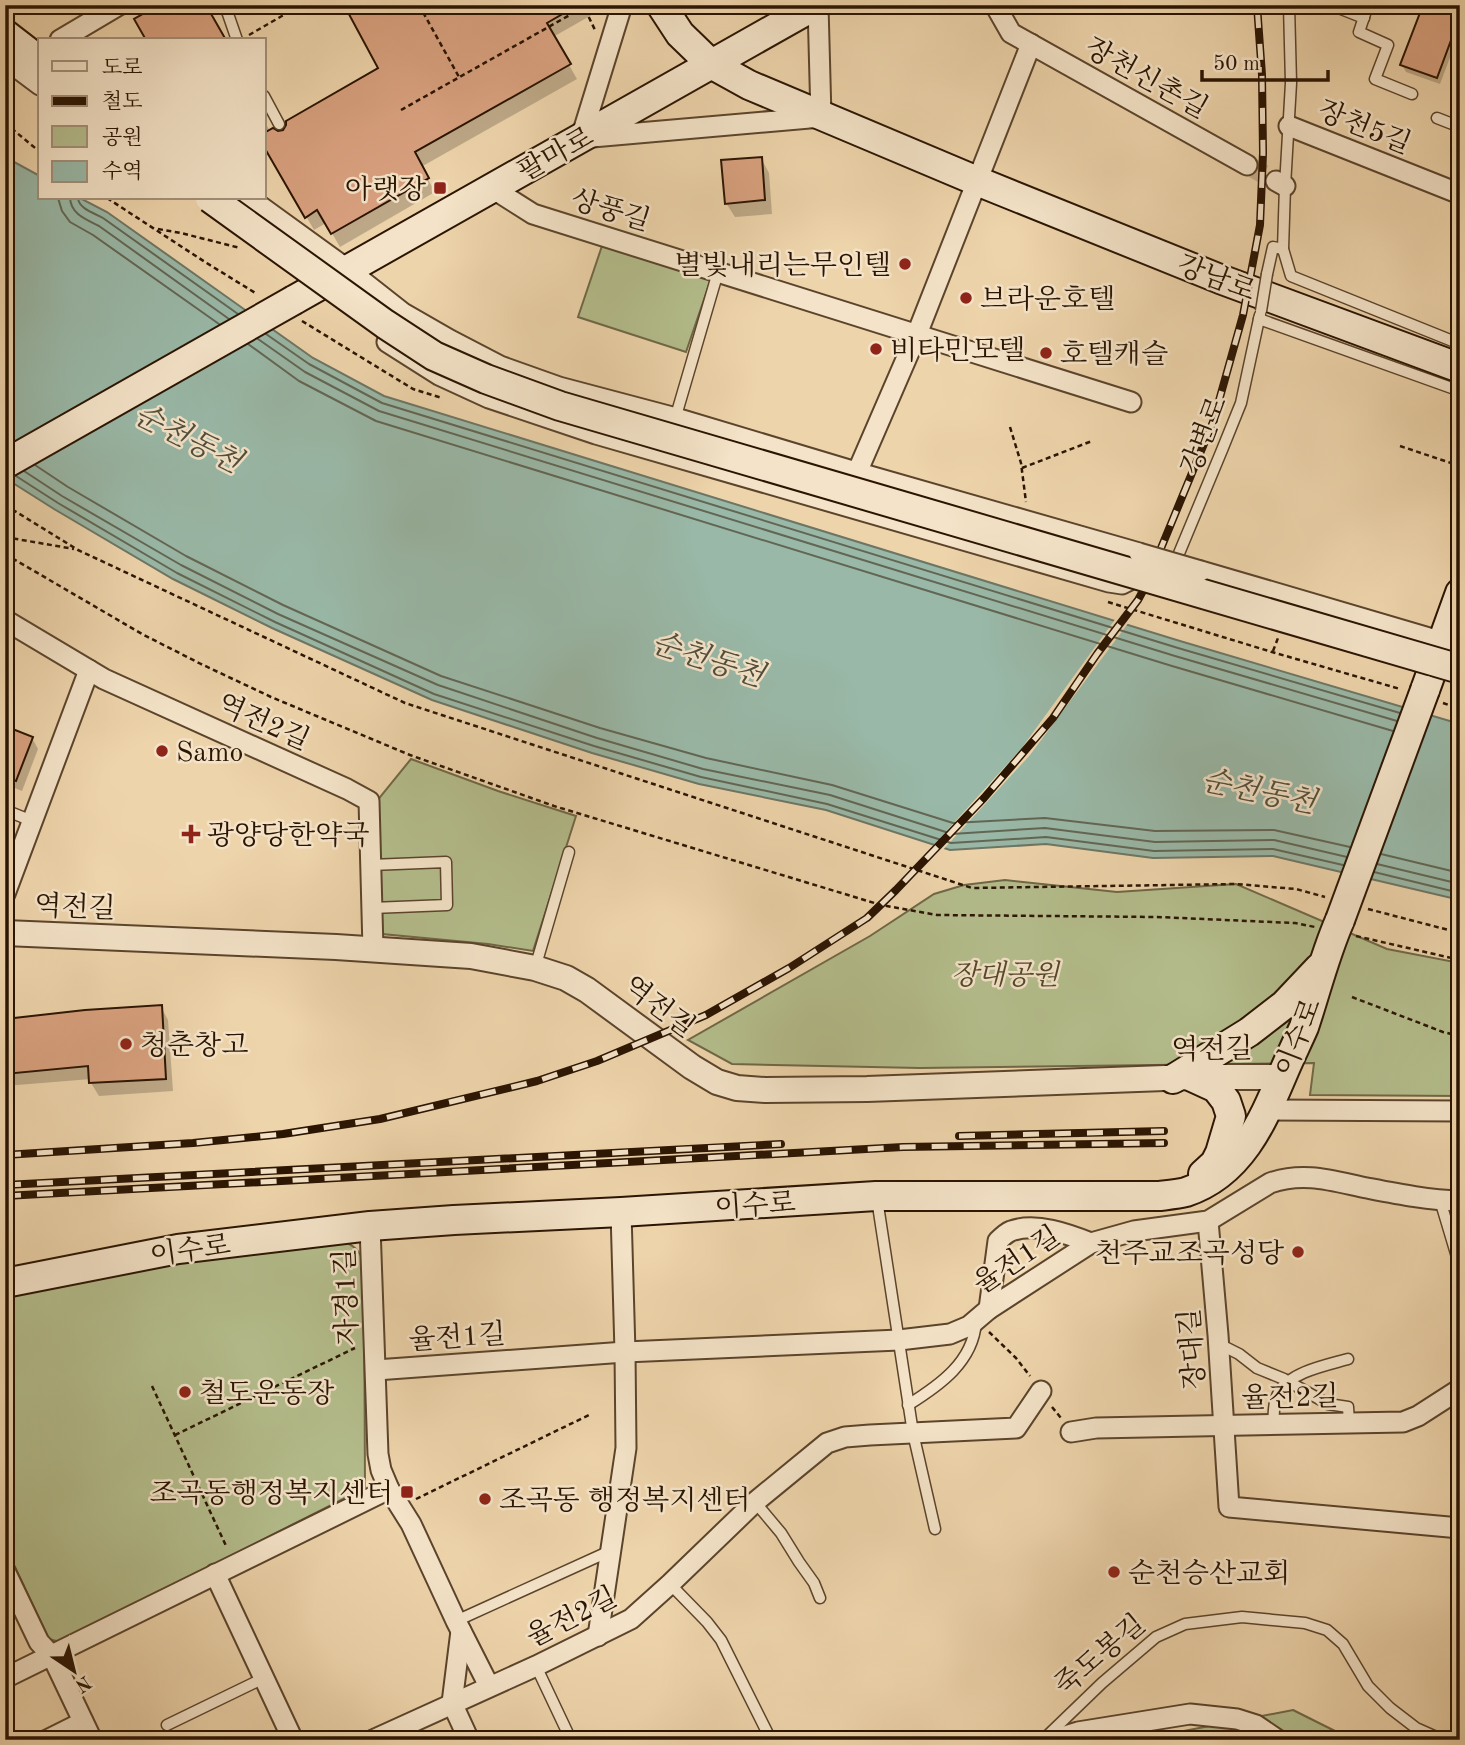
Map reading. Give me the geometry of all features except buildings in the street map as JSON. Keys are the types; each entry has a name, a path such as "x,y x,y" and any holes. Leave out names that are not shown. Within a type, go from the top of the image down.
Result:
{"main road":[{"name":"강남로","path":"661,5 680,34 711,64 749,85 976,181 1220,279 1460,368"},
{"name":"팔마로","path":"5,464 817,5"},
{"path":"5,34 38,59"},
{"path":"5,48 38,73"},
{"path":"213,200 434,356 486,379 560,406 1439,677 1454,650 1460,593"},
{"path":"229,200 342,283 432,344 490,373 562,399 1454,650"},
{"name":"이수로","path":"5,1283 178,1249 370,1226 876,1196 1160,1196 1183,1193 1198,1187 1236,1160 1269,1110 1303,1029 1342,914 1439,677"},
{"path":"1183,1078 1284,1005 1326,961"},
{"path":"1160,1196 1203,1174 1214,1163 1220,1153 1231,1116 1226,1101 1216,1088 1183,1078"}],"street":[{"path":"63,38 119,5"},
{"path":"622,5 581,138 821,117 817,5"},
{"name":"장천신촌길","path":"995,5 1011,33 1247,165"},
{"path":"5,22 38,45"},
{"path":"843,504 917,334 1031,44"},
{"path":"5,60 38,84"},
{"name":"장천5길","path":"1289,126 1460,194"},
{"name":"상풍길","path":"492,188 533,214 1130,402"},
{"path":"195,200 271,256 304,294 452,382 489,398 596,434 1122,584 1130,579 1141,562 1139,553"},
{"path":"252,200 403,313 500,366 559,387 676,418 1175,563 1454,650"},
{"path":"1201,571 1193,575 1184,598 1439,677 1460,680"},
{"name":"역전2길","path":"6,621 104,679 348,789 369,801 373,949"},
{"name":"역전길","path":"5,894 89,670"},
{"name":"역전길","path":"5,933 373,949 471,956 535,968 566,978 587,990 692,1067 718,1082 737,1088 867,1089 1282,1076"},
{"path":"1269,1110 1460,1111"},
{"path":"1209,1221 1270,1182 1294,1176 1315,1177 1415,1197 1450,1200"},
{"path":"598,1636 626,1448 621,1212"},
{"name":"율전1길","path":"376,1370 625,1352 898,1340 950,1334 962,1331 1091,1243 1134,1231 1209,1221"},
{"name":"장대길","path":"1209,1221 1229,1507 1460,1528"},
{"name":"자경1길","path":"370,1226 381,1470 411,1524 489,1686"},
{"path":"983,1315 998,1241 1010,1232 1031,1228 1048,1229 1091,1243"},
{"name":"율전2길","path":"1071,1432 1096,1428 1403,1422 1418,1416 1460,1389"},
{"name":"율전2길","path":"489,1686 631,1619 755,1502 827,1443 845,1437 1016,1428 1041,1391"},
{"path":"5,1678 235,1564 395,1498"},
{"path":"5,1571 38,1642 52,1656 88,1731 47,1740"},
{"path":"215,1574 293,1740"},
{"path":"459,1626 452,1703 469,1740"},
{"path":"373,1740 489,1686"},
{"name":"죽도봉길","path":"1052,1740 1078,1732 1190,1714 1237,1719 1256,1725 1278,1740"}],"lane":[{"path":"224,5 238,38"},
{"name":"장천5길","path":"1283,249 1281,183 1289,126 1291,83 1289,5"},
{"path":"1331,5 1364,18"},
{"path":"1368,5 1359,32 1388,45 1375,79 1412,94"},
{"path":"266,100 279,124"},
{"path":"1437,118 1460,127"},
{"name":"강변로","path":"1175,563 1241,403 1273,247 1283,249"},
{"path":"1283,249 1291,276 1460,344"},
{"path":"658,451 676,418 718,272"},
{"path":"1260,315 1460,391"},
{"path":"5,810 32,821"},
{"path":"535,968 569,852"},
{"path":"371,865 446,862 447,905 372,908"},
{"path":"876,1196 908,1405 935,1529"},
{"path":"1450,1200 1460,1267"},
{"path":"908,1405 939,1385 964,1357 983,1315"},
{"path":"1219,1344 1239,1354 1257,1368 1289,1381 1328,1404 1348,1407 1349,1423"},
{"path":"1273,1425 1276,1399 1289,1381 1348,1359"},
{"path":"755,1502 781,1534 814,1583 820,1598"},
{"path":"459,1626 611,1550"},
{"path":"670,1584 721,1640 771,1740"},
{"name":"죽도봉길","path":"1044,1740 1102,1683 1156,1637 1185,1624 1242,1617 1305,1623 1327,1630 1343,1644 1368,1686 1390,1708 1416,1728 1443,1740"},
{"path":"536,1666 571,1740"},
{"path":"167,1725 264,1678"}],"path":[{"path":"243,38 301,5"},
{"path":"419,5 459,77"},
{"path":"401,110 584,7 599,36"},
{"path":"5,123 38,150"},
{"path":"154,229 181,233 271,256"},
{"path":"1010,427 1022,468 1027,521"},
{"path":"1022,468 1092,441"},
{"path":"1400,446 1460,466"},
{"path":"5,505 78,550 405,703 972,888 1236,884 1296,889 1342,914 1460,960"},
{"path":"5,537 78,550"},
{"path":"5,554 142,634 201,664 271,697 410,755 554,806 881,905 937,915 1166,917 1295,923 1342,914 1460,933"},
{"path":"1352,997 1443,1032 1460,1035"},
{"path":"983,1315 1071,1432"},
{"path":"175,1435 375,1340"},
{"path":"152,1386 235,1564"},
{"path":"395,1498 591,1414"}],"green space":[{"path":"604,240 712,276 686,352 578,317"},
{"path":"411,759 576,816 533,951 382,934 376,802"},
{"name":"장대공원","path":"1005,880 1117,892 1236,884 1387,949 1460,963 1460,1096 1310,1095 1314,1063 920,1068 732,1064 688,1040 870,936 934,894 964,885"},
{"name":"철도운동장","path":"345,1242 358,1252 364,1267 365,1488 60,1642 49,1639 5,1546 5,1296 229,1254"},
{"path":"1293,1710 1353,1740 1137,1740"}],"water":[{"name":"순천동천","path":"5,157 38,175 38,200 84,200 107,212 313,358 384,396 1180,641 1460,724 1460,900 1273,856 1153,858 1046,844 950,850 826,810 699,784 592,753 432,700 272,628 173,579 5,478"}],"pier":[{"path":"1116,618 1129,622 1030,755 942,851 931,848 1021,749"}],"tunnel":[{"path":"1247,165 1276,181"}],"railway":[{"path":"5,1155 193,1143 283,1134 380,1119 537,1081 597,1061 706,1015 789,968 867,918 984,798 1053,718 1145,587 1213,422 1243,315 1260,225 1262,75 1257,5"},
{"path":"959,1136 1164,1131"},
{"path":"5,1196 903,1147 1164,1143"},
{"path":"5,1185 781,1144"}],"place":[{"name":"아랫장","path":"440,188"},
{"name":"별빛내리는무인텔","path":"905,264"},
{"name":"브라운호텔","path":"966,298"},
{"name":"비타민모텔","path":"876,349"},
{"name":"호텔캐슬","path":"1046,353"},
{"name":"Samo","path":"162,751"},
{"name":"광양당한약국","path":"191,834"},
{"name":"청춘창고","path":"126,1044"},
{"name":"천주교조곡성당","path":"1298,1252"},
{"name":"철도운동장","path":"185,1392"},
{"name":"조곡동행정복지센터","path":"407,1492"},
{"name":"조곡동 행정복지센터","path":"485,1499"},
{"name":"순천승산교회","path":"1114,1572"}]}
